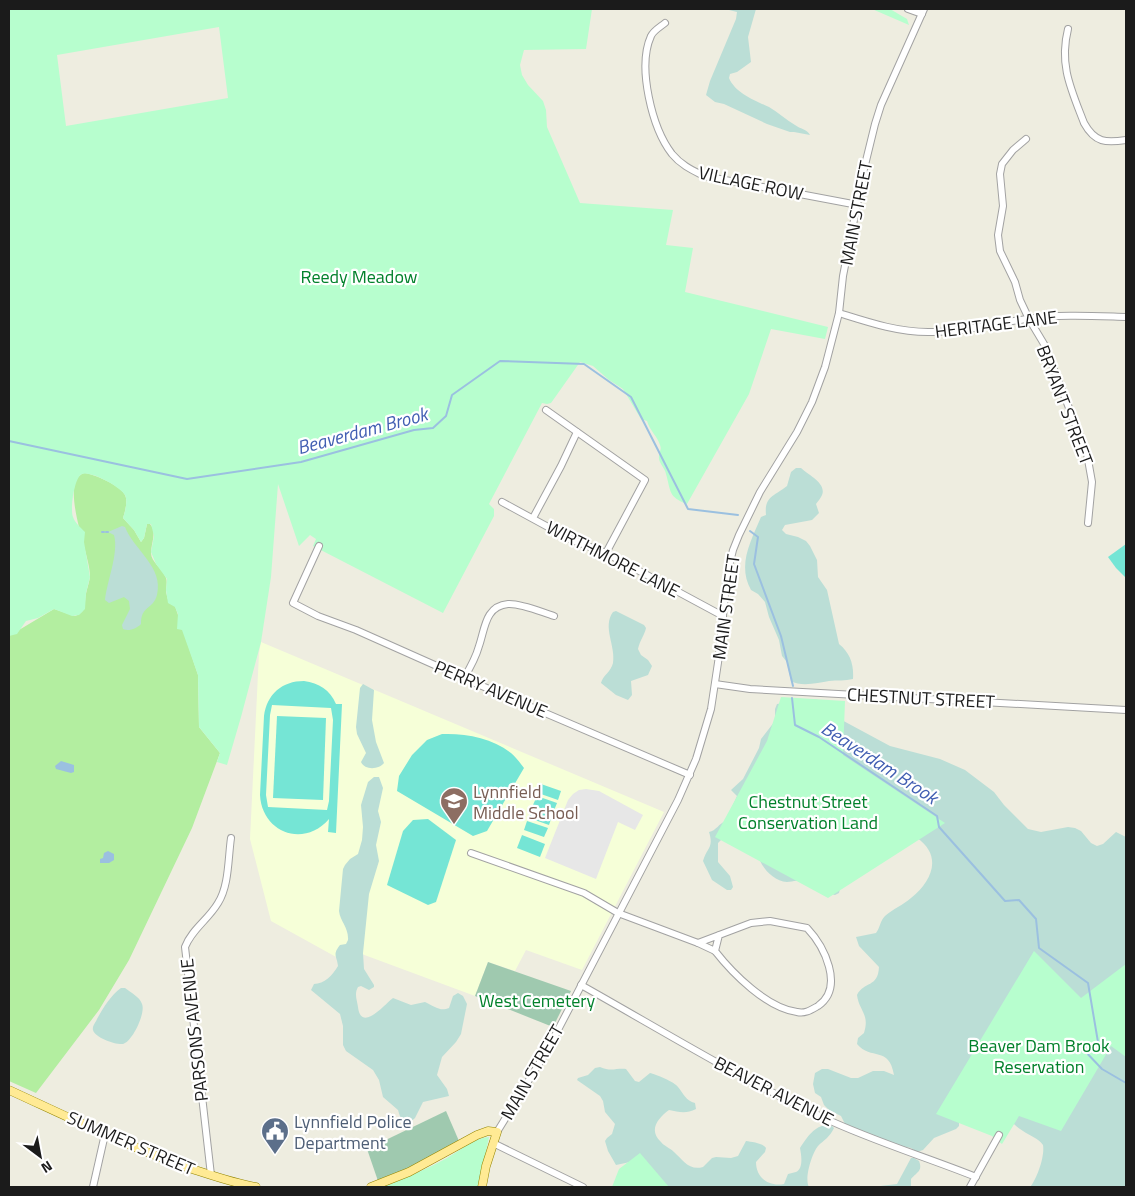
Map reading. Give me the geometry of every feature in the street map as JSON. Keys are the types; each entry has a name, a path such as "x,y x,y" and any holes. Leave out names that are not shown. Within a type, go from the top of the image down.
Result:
{"main road":[{"name":"SUMMER STREET","path":"9,1090 157,1156 211,1175 256,1187"},
{"path":"371,1187 409,1172 477,1135 488,1131 497,1132"},
{"name":"MAIN STREET","path":"482,1187 486,1166 497,1132"}],"street":[{"path":"908,9 923,11"},
{"name":"MAIN STREET","path":"497,1132 548,1050 690,774 704,737 716,684 727,574 733,550 760,492 797,432 812,402 825,367 839,313 843,276 864,169 881,105 923,11"},
{"name":"VILLAGE ROW","path":"664,23 652,34 646,51 645,66 648,91 662,136 672,154 684,166 704,176 858,205"},
{"path":"1068,29 1064,43 1065,68 1084,123 1088,130 1100,140 1111,142 1126,140"},
{"name":"BRYANT STREET","path":"1026,139 1013,150 1002,164 1000,174 1004,206 998,235 1000,251 1015,282 1020,300 1044,344 1087,454 1092,482 1088,524"},
{"name":"HERITAGE LANE","path":"839,313 894,328 928,332 956,330 1029,318 1058,316 1126,317"},
{"path":"546,410 645,480 606,553"},
{"path":"533,518 577,432"},
{"name":"WIRTHMORE LANE","path":"502,502 572,540 606,553 723,616"},
{"name":"PERRY AVENUE","path":"319,546 293,603 318,616 373,637 464,678 690,774"},
{"path":"464,678 480,646 485,621 494,609 508,604 554,616"},
{"name":"CHESTNUT STREET","path":"716,684 750,689 1126,710"},
{"name":"PARSONS AVENUE","path":"211,1175 185,947 194,929 208,917 219,902 224,888 231,838"},
{"path":"471,853 584,893 618,912 715,951 750,988 773,1003 795,1012 804,1013 812,1010 823,1002 830,992 830,972 825,954 807,928 770,922 751,923 698,943"},
{"path":"715,951 719,935"},
{"name":"BEAVER AVENUE","path":"581,985 762,1087 825,1118 891,1146 976,1177"},
{"path":"93,1187 105,1134"},
{"path":"970,1187 1000,1135"},
{"path":"493,1143 583,1187"}],"shaded area":[{"path":"1126,544 1126,578 1108,557"},
{"name":"Lynnfield Middle School","path":"261,642 664,812 582,970 526,950 515,971 488,962 475,996 351,950 347,963 271,921 250,839"},
{"path":"304,681 319,685 331,695 336,704 342,704 336,833 328,832 329,819 319,828 308,833 286,832 276,827 268,819 263,808 260,795 266,708 268,701 277,690 289,683","holes":["272,705 331,708 333,720 327,810 268,807 266,795"]},
{"path":"277,716 326,718 323,800 273,798"},
{"path":"442,734 460,734 487,740 504,748 524,768 487,831 473,836 397,791 399,776 412,755 427,740"},
{"path":"61,761 74,765 74,772 56,769 55,766"},
{"path":"541,784 561,791 558,800 538,793"},
{"path":"579,790 599,791 643,815 635,830 618,822 596,879 545,858 568,800"},
{"path":"537,796 557,803 553,813 533,805"},
{"path":"532,809 552,816 549,825 529,818"},
{"path":"428,819 456,840 436,902 428,905 387,885 403,831 413,820"},
{"path":"527,821 548,828 544,837 524,830"},
{"path":"522,835 545,844 540,857 517,848"},
{"path":"108,851 114,854 114,860 109,863 100,863 104,853"}],"green space":[{"name":"Reedy Meadow","path":"9,9 592,9 586,49 524,50 520,65 522,75 528,85 543,101 546,110 547,127 580,203 673,210 666,245 693,248 685,292 828,327 825,339 771,329 749,394 687,504 676,499 671,493 659,459 661,448 659,442 647,421 641,419 623,389 593,366 580,362 551,403 542,403 489,504 494,509 494,516 443,613 313,546 316,539 310,535 299,546 278,484 271,577 261,642 227,765 217,762 220,753 199,727 198,675 182,630 177,629 178,614 175,607 168,603 167,579 156,564 151,552 154,536 151,524 147,524 144,538 141,542 134,530 123,518 126,503 125,495 112,484 86,473 79,476 75,487 72,513 75,521 85,532 84,542 90,577 85,609 79,615 72,616 54,609 38,618 26,621 17,634 9,636","holes":["219,27 228,98 66,126 57,55"]},
{"path":"725,9 756,9 748,37 751,62 737,72 730,74 729,78 732,83 746,96 772,109 807,131 810,135 790,132 767,124 724,104 715,102 706,95 736,19 737,12"},
{"path":"872,9 890,9 907,19 909,25"},
{"path":"796,468 801,468 820,484 823,492 816,504 819,513 812,520 785,525 782,530 786,534 806,541 817,560 818,577 827,590 839,644 846,651 850,659 853,668 853,679 810,684 800,684 791,681 787,662 782,656 779,640 765,602 758,594 751,590 747,581 745,562 753,535 761,517 766,515 769,500 787,486 791,472"},
{"path":"84,473 94,475 122,491 126,500 123,518 134,530 141,542 144,538 147,524 149,523 152,526 154,533 151,556 166,578 166,592 169,603 175,606 198,675 199,727 220,753 192,828 129,960 99,1010 36,1093 9,1081 9,636 54,609 75,616 83,610 90,575 77,520 74,490 77,479"},
{"path":"122,526 125,527 152,567 158,585 155,600 145,610 141,624 130,630 123,629 122,625 130,609 129,601 124,597 109,603 105,600 115,550 114,535 108,532"},
{"path":"616,611 644,625 646,628 638,649 652,666 648,675 631,681 632,695 628,700 616,695 601,683 613,663 609,624 613,612"},
{"path":"363,684 374,690 372,720 376,742 384,763 376,768 366,767 361,762 366,753 357,734 356,727 360,688"},
{"name":"Chestnut Street Conservation Land","path":"781,697 845,701 843,755 945,823 828,898 715,837 767,741"},
{"path":"813,699 819,700 838,718 890,746 940,759 965,770 994,792 1028,829 1041,832 1068,827 1075,828 1097,846 1103,844 1116,832 1126,837 1126,1187 1030,1187 1040,1167 1043,1145 1018,1128 1007,1117 959,1121 959,1126 956,1129 934,1138 923,1150 917,1152 911,1148 897,1145 845,1124 841,1116 829,1110 824,1105 821,1097 815,1093 813,1084 815,1073 822,1069 828,1069 851,1078 858,1078 873,1071 884,1071 894,1075 892,1066 884,1056 868,1052 857,1044 858,1038 864,1033 866,1021 857,995 876,978 879,967 859,946 856,937 876,933 885,916 918,891 929,876 932,860 925,845 917,838 841,885 839,893 835,895 798,881 787,882 777,879 765,869 758,855 723,838 718,843 718,862 730,876 733,887 731,890 727,890 712,880 703,861 711,841 709,832 726,821 737,796 731,790 743,779 759,748 761,739 775,721 777,704"},
{"path":"374,777 379,777 383,788 378,811 381,822 376,845 379,861 369,894 363,953 364,969 374,987 369,990 361,986 358,987 356,997 360,1014 368,1017 393,998 411,1005 425,1002 443,1009 449,1008 453,996 458,993 463,996 467,1004 461,1034 442,1057 437,1075 447,1089 449,1096 423,1102 415,1118 408,1124 402,1123 398,1110 383,1097 379,1080 373,1070 346,1051 343,1045 343,1026 340,1014 311,990 314,984 325,981 334,973 338,966 336,951 340,945 346,944 348,940 339,911 343,869 350,859 358,854 363,827 361,805 368,782"},
{"name":"Beaver Dam Brook Reservation","path":"1034,951 1081,998 1126,964 1126,1057 1111,1046 1061,1131 1019,1116 1002,1144 992,1136 936,1114"},
{"name":"West Cemetery","path":"488,962 571,991 553,1027 475,996"},
{"path":"121,988 125,988 137,997 141,1001 143,1008 134,1033 123,1044 102,1038 93,1030 97,1019 108,1002"},
{"path":"600,1067 610,1070 626,1069 635,1081 639,1082 650,1073 656,1075 676,1085 687,1099 695,1103 696,1109 689,1112 669,1110 658,1120 655,1129 657,1138 690,1166 703,1167 712,1158 738,1156 746,1141 754,1142 766,1148 765,1152 756,1162 758,1173 769,1183 784,1184 788,1174 799,1170 801,1161 800,1148 813,1131 827,1125 834,1128 813,1154 807,1178 809,1187 664,1187 630,1162 616,1165 608,1151 605,1141 612,1134 615,1124 605,1112 600,1096 577,1080 588,1075 595,1068"},
{"path":"446,1111 459,1141 408,1168 378,1181 367,1149"},
{"path":"489,1137 479,1187 383,1187 447,1158 473,1142"},
{"path":"640,1153 669,1187 612,1187 619,1169"},
{"path":"911,1158 919,1161 920,1167 919,1171 911,1179 911,1187 872,1187 897,1184"}],"waterway":[{"name":"Beaverdam Brook","path":"9,441 187,479 301,462 414,430 433,428 446,416 452,395 500,361 584,364 631,397 688,509 738,515"},
{"name":"Beaverdam Brook","path":"750,531 758,537 754,564 781,636 793,686"},
{"name":"Beaverdam Brook","path":"792,698 795,725 819,737 937,816 939,827 1005,901 1019,900 1036,919 1039,948 1088,983 1098,1042 1083,1049 1102,1069 1126,1083"}],"place":[{"name":"Lynnfield Middle School","path":"454,825"},
{"name":"Lynnfield Police Department","path":"275,1155"}]}
